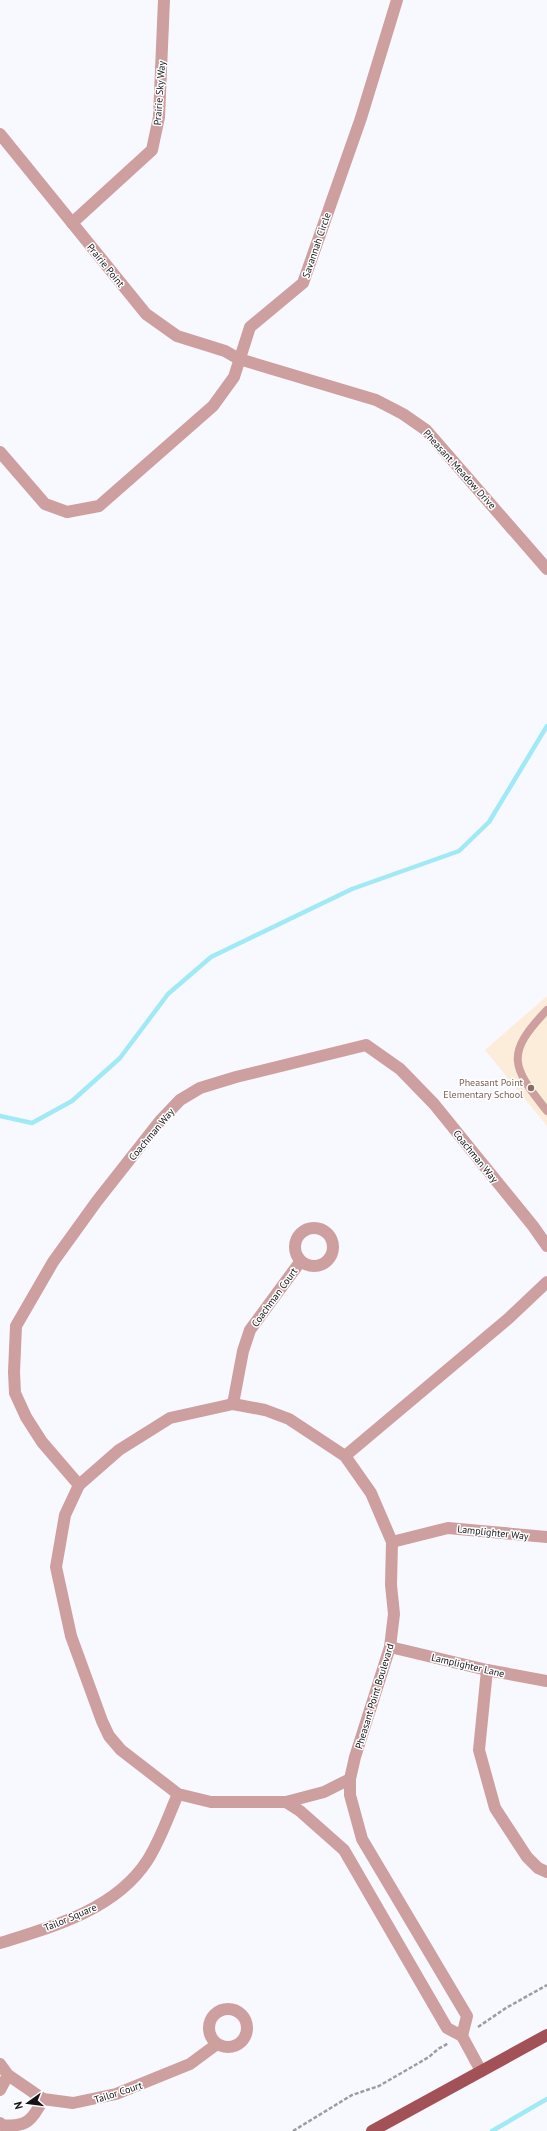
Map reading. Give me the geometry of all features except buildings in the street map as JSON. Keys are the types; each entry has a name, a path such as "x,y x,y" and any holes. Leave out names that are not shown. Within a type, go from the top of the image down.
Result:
{"main road":[{"path":"372,2131 547,2034"}],"street":[{"name":"Prairie Sky Way","path":"72,223 152,150 159,117 164,0"},
{"name":"Savannah Circle","path":"0,452 44,504 67,512 99,506 213,406 234,377 250,327 303,283 361,118 397,0"},
{"name":"Prairie Point","path":"0,134 146,314 177,336 225,351 240,359"},
{"name":"Pheasant Meadow Drive","path":"240,359 376,400 403,414 426,430 547,569"},
{"name":"Coachman Way","path":"79,1485 42,1442 26,1417 15,1393 14,1372 16,1326 53,1262 102,1195 160,1121 180,1100 200,1088 236,1077 366,1045 400,1069 434,1104 524,1214 547,1246"},
{"name":"Coachman Court","path":"233,1404 243,1351 250,1330 300,1262"},
{"path":"345,1456 510,1318 547,1282"},
{"name":"Pheasant Point Boulevard","path":"350,1779 324,1792 286,1802 211,1802 178,1794 122,1750 109,1736 102,1721 71,1636 56,1567 65,1515 79,1485 119,1450 170,1418 233,1404 265,1410 284,1416 345,1456 371,1493 392,1542 391,1585 394,1614 390,1647 355,1757 350,1779 350,1795 362,1839 466,2016 462,2036"},
{"name":"Lamplighter Way","path":"392,1542 448,1528 547,1537"},
{"name":"Lamplighter Lane","path":"390,1647 487,1670 547,1681"},
{"path":"487,1670 479,1750 496,1808 527,1858 538,1868 547,1872"},
{"name":"Tailor Square","path":"0,1943 39,1931 103,1904 132,1880 146,1862 159,1839 178,1794"},
{"path":"286,1802 300,1811 344,1850 447,2028 462,2036 481,2071"},
{"path":"344,1850 362,1839"},
{"path":"385,1921 403,1910"},
{"name":"Tailor Court","path":"43,2099 73,2103 116,2094 190,2064 217,2044"},
{"path":"0,2064 8,2075 43,2099 36,2113 22,2125 13,2127 2,2125 0,2123"},
{"path":"0,2090 8,2075"}],"lane":[{"path":"547,1010 528,1030 520,1045 517,1060 525,1084 547,1111"}],"path":[{"path":"293,2131 352,2096 384,2083 547,1985"}],"shaded area":[{"name":"Pheasant Point Elementary School","path":"547,996 547,1126 485,1050"}],"waterway":[{"path":"0,1116 32,1123 72,1101 120,1058 168,994 211,957 352,889 459,851 489,822 547,726"},
{"path":"492,2131 547,2099"}],"place":[{"name":"Pheasant Point Elementary School","path":"531,1088"}]}
